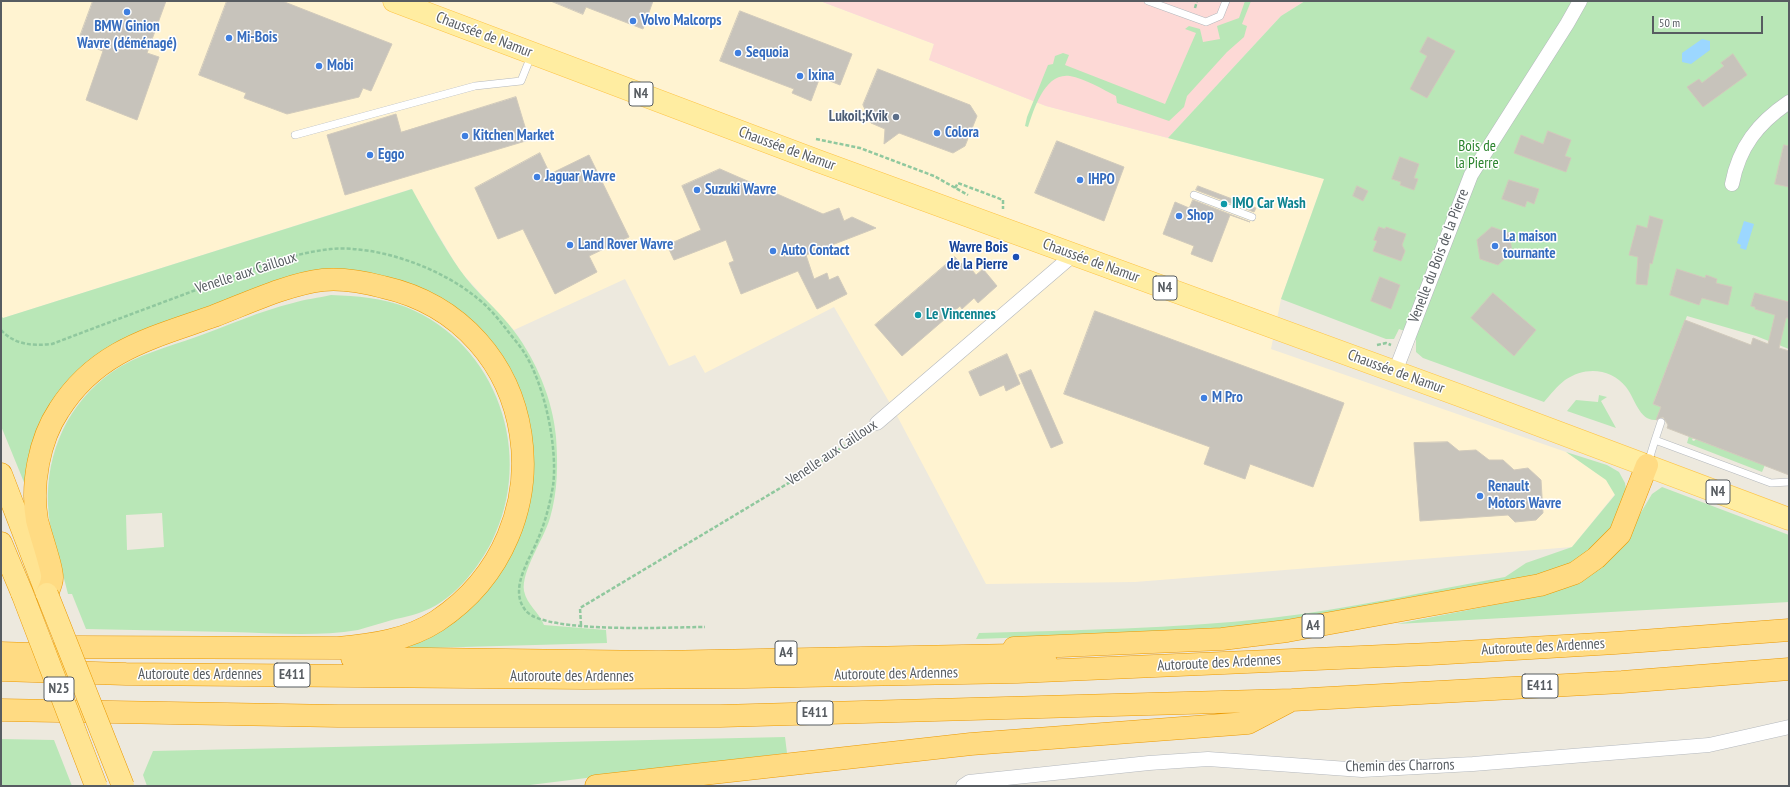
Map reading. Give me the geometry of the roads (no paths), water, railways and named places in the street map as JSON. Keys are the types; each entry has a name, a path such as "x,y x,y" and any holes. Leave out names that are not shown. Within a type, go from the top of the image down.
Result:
{"highway":[{"path":"47,594 53,577 37,518 36,479 43,445 58,410 85,378 109,357 141,342 290,288 324,280 361,282 398,290 428,302 454,320 494,361 511,393 520,427 524,466 519,508 507,542 490,571 466,598 436,622 381,644 338,648 77,648 53,655"},
{"name":"A4","path":"659,662 692,655 1056,647 1222,639 1286,631 1540,585 1574,573 1596,558 1620,534 1647,466"},
{"name":"N25","path":"1,474 123,786"},
{"name":"N25","path":"1,543 22,593 96,786"},
{"name":"Autoroute des Ardennes","path":"1,670 126,674 584,678 746,677 1069,670 1438,653 1615,643 1789,630"},
{"path":"1,653 53,655 659,662 1014,655 1069,670"},
{"name":"E411","path":"1,710 338,716 720,716 1292,700 1614,682 1789,669"},
{"path":"596,786 971,744 1248,723 1292,700"}],"main road":[{"name":"Chaussée de Namur","path":"394,1 818,161 1395,372 1789,519"}],"street":[{"name":"Venelle du Bois de la Pierre","path":"1395,372 1470,175 1567,24 1580,1"},
{"path":"1732,184 1737,162 1746,143 1764,121 1789,102"},
{"name":"Venelle aux Cailloux","path":"877,423 1073,255"},
{"name":"Chemin des Charrons","path":"963,786 969,782 1118,766 1208,759 1362,770 1473,764 1709,745 1789,727"}],"lane":[{"path":"1148,1 1206,22 1220,16 1226,1"},
{"path":"295,135 476,86 521,81 532,53"},
{"path":"1194,195 1252,217"},
{"path":"1647,466 1661,422"},
{"path":"1655,440 1771,483 1789,482"}],"water":[{"path":"1702,39 1710,41 1710,50 1691,64 1682,62 1682,53"},
{"path":"1744,221 1754,224 1746,250 1740,248 1741,245 1737,243"}],"place":[{"name":"BMW Ginion Wavre (déménagé)","path":"127,12"},
{"name":"Volvo Malcorps","path":"633,21"},
{"name":"Mi-Bois","path":"229,38"},
{"name":"Sequoia","path":"738,53"},
{"name":"Mobi","path":"319,66"},
{"name":"Ixina","path":"800,76"},
{"name":"Lukoil;Kvik","path":"896,117"},
{"name":"Colora","path":"937,133"},
{"name":"Kitchen Market","path":"465,136"},
{"name":"Eggo","path":"370,155"},
{"name":"Jaguar Wavre","path":"537,177"},
{"name":"IHPO","path":"1080,180"},
{"name":"Suzuki Wavre","path":"697,190"},
{"name":"IMO Car Wash","path":"1224,204"},
{"name":"Shop","path":"1179,216"},
{"name":"Land Rover Wavre","path":"570,245"},
{"name":"La maison tournante","path":"1495,246"},
{"name":"Auto Contact","path":"773,251"},
{"name":"Wavre Bois de la Pierre","path":"1016,257"},
{"name":"Le Vincennes","path":"918,315"},
{"name":"M Pro","path":"1204,398"},
{"name":"Renault Motors Wavre","path":"1480,496"}],"park label":[{"name":"Bois de la Pierre","path":"1477,156"}]}
